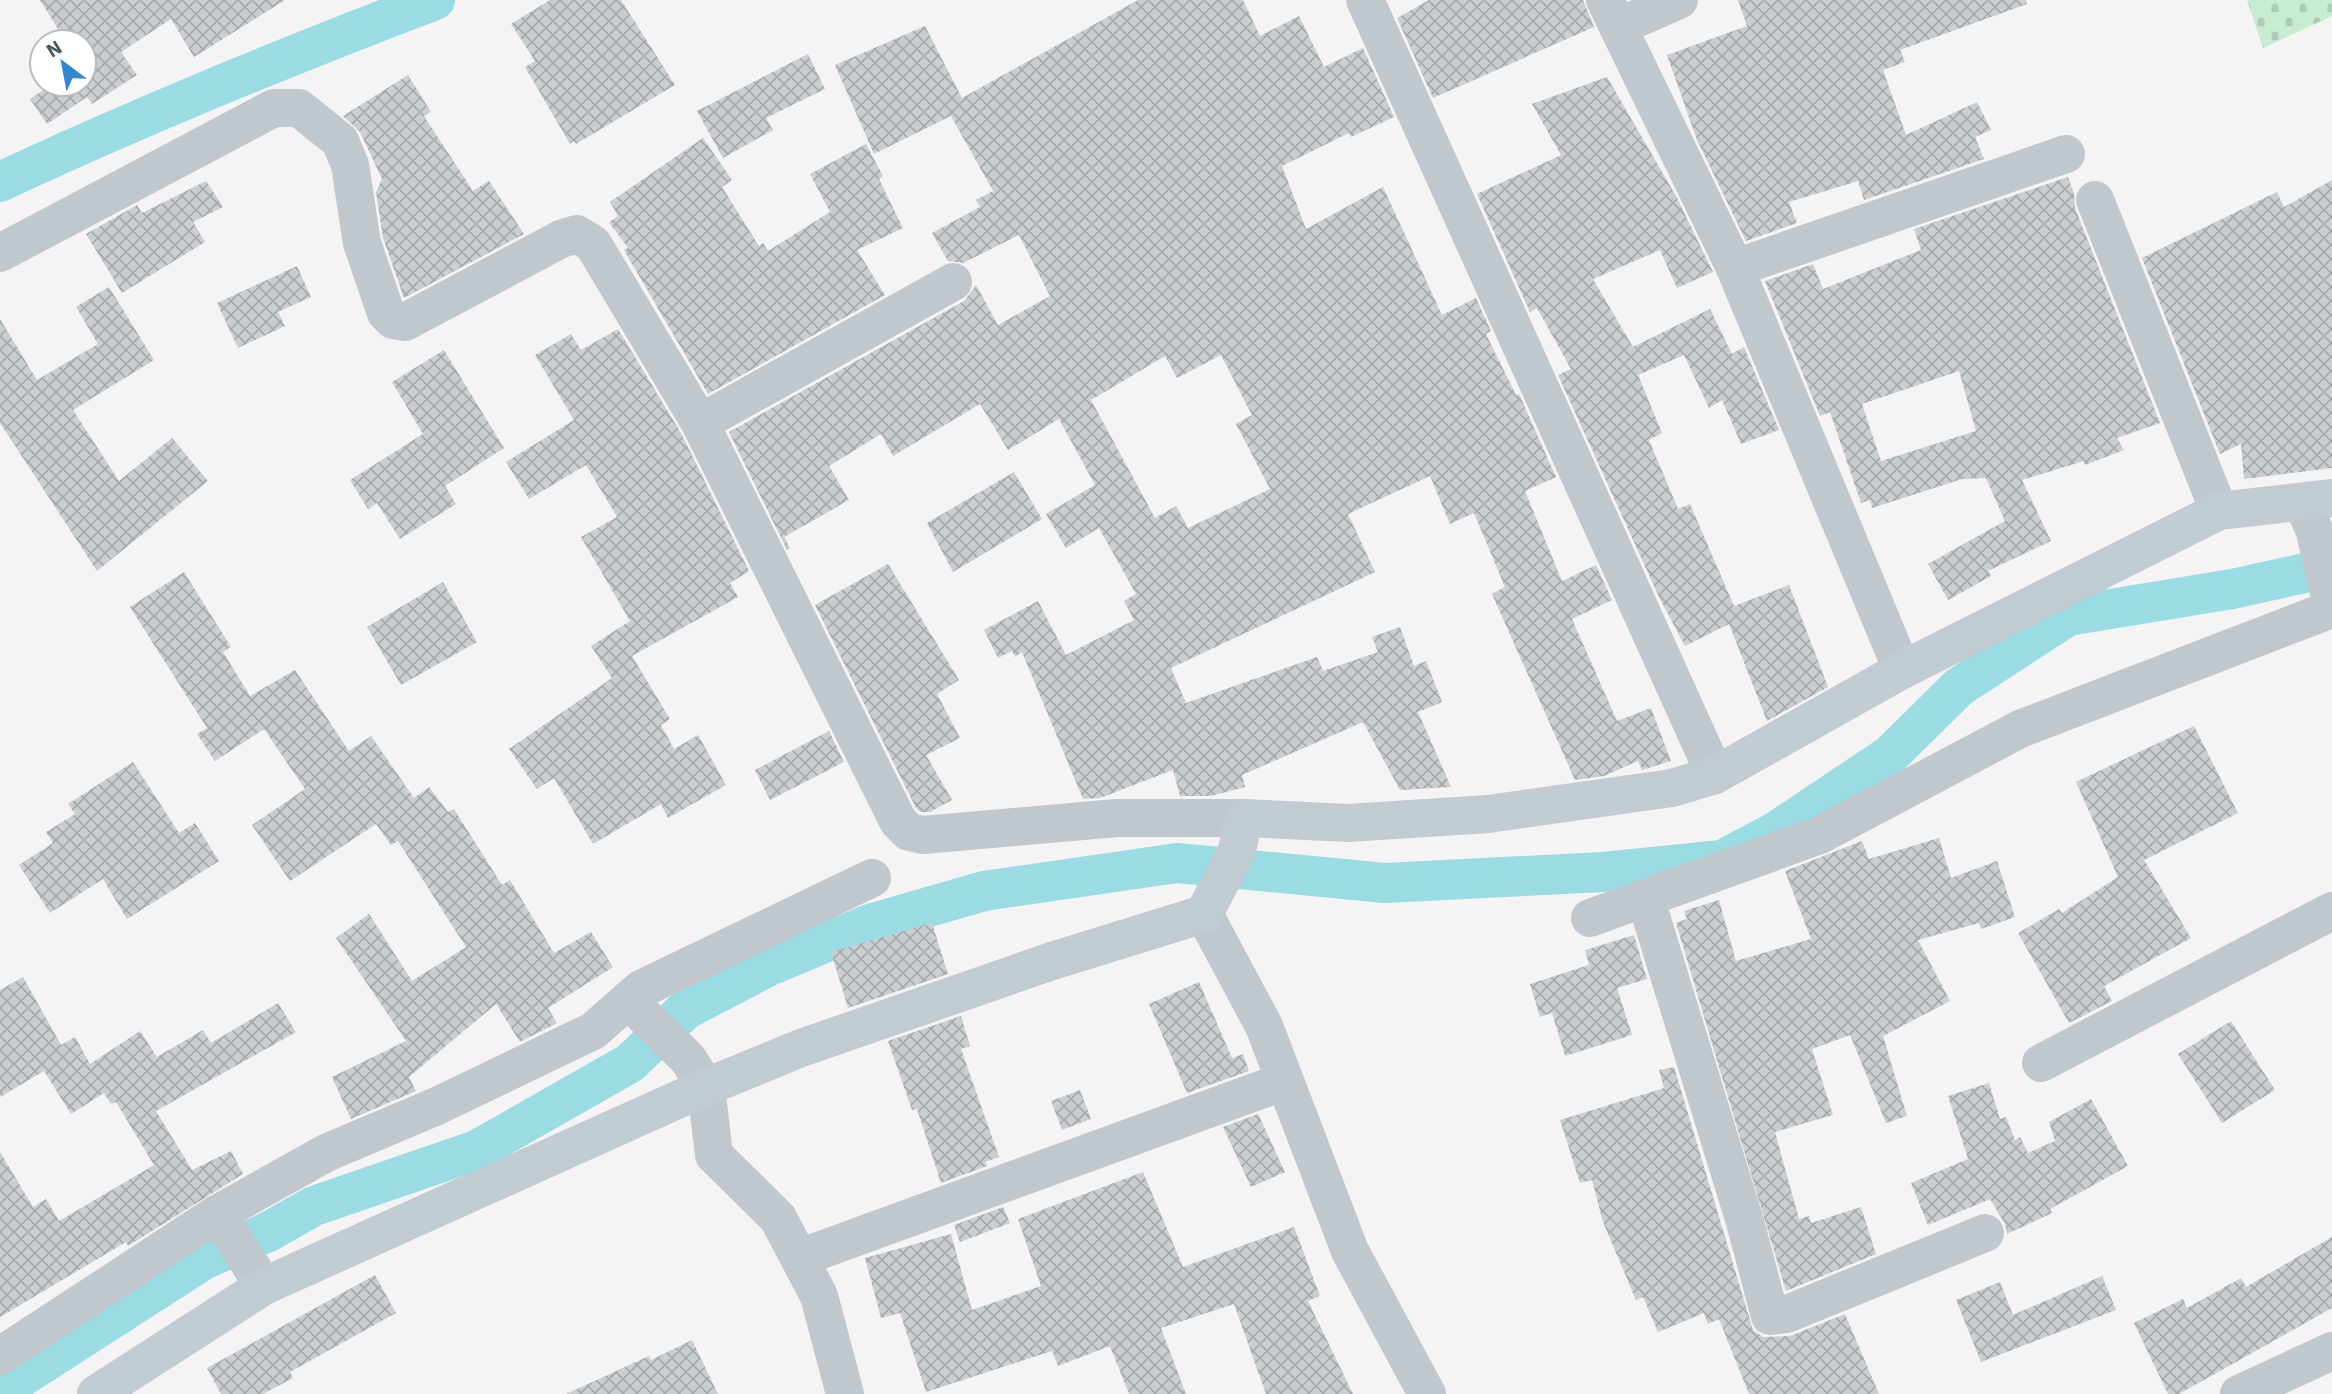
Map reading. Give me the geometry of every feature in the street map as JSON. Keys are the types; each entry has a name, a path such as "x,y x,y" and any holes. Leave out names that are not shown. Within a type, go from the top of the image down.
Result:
{"main road":[{"path":"96,1394 255,1272 697,1073 814,1043 1210,903 1241,834 1348,823 1488,814 1672,788 1715,775 1902,670 2219,511 2317,511"}],"street":[{"path":"1365,0 1715,775"},
{"path":"1679,0 1611,14 1735,268 1902,670"},
{"path":"0,253 274,108 299,108 340,141 350,165 362,243 386,313 393,320 405,323 561,239 577,234 593,244 700,423 898,821 908,832 923,835 1117,818 1241,834"},
{"path":"1735,268 2066,154"},
{"path":"2095,200 2219,511"},
{"path":"700,423 953,282"},
{"path":"1590,918 1821,835 2020,729 2332,607 2317,511"},
{"path":"0,1356 217,1214 326,1153 437,1106 593,1031 636,1006 641,989 872,878"},
{"path":"1646,900 1745,1222 1770,1316 1787,1314 1985,1233"},
{"path":"1210,903 1264,1026 1350,1251 1427,1394"},
{"path":"2041,1063 2332,911"},
{"path":"636,1006 697,1073 714,1155 778,1219 819,1296 845,1394"},
{"path":"799,1258 1285,1081"},
{"path":"217,1214 255,1272"},
{"path":"2239,1394 2332,1351"}],"green space":[{"path":"2247,0 2332,0 2332,16 2263,48"}],"building":[{"path":"40,0 285,0 194,57 171,19 121,52 137,75 92,104 88,98 98,98 98,28 57,28"},
{"path":"550,0 621,0 675,85 576,144 574,141 570,144 525,67 535,61 511,24"},
{"path":"1138,0 1243,0 1260,36 1299,16 1324,67 1363,48 1394,117 1351,137 1349,133 1282,166 1306,229 1383,187 1442,315 1476,298 1491,331 1486,334 1516,395 1519,394 1556,477 1525,491 1562,581 1596,565 1612,600 1572,619 1617,721 1651,708 1671,761 1642,770 1638,761 1604,776 1575,780 1492,594 1505,587 1474,513 1450,524 1430,476 1348,514 1375,572 1171,668 1186,703 1317,657 1323,671 1378,652 1372,637 1400,627 1414,666 1426,661 1442,702 1418,712 1451,787 1400,790 1363,722 1242,775 1245,787 1211,796 1180,796 1173,770 1100,798 1083,799 1022,652 1015,657 1012,651 998,658 984,630 1038,601 1066,655 1134,620 1124,601 1136,594 1099,528 1066,548 1046,514 1095,485 1059,419 1008,450 980,404 893,456 881,434 829,466 849,500 784,537 790,548 787,550 729,432 964,301 976,285 998,325 1050,296 1019,235 963,263 948,261 932,233 980,207 976,200 993,191 951,116 874,154 835,65 925,26 962,98","holes":["1221,355 1252,415 1236,424 1270,489 1188,528 1176,506 1155,518 1091,400 1165,356 1177,378"]},
{"path":"1429,0 1583,0 1594,27 1433,98 1397,18"},
{"path":"1738,0 2026,0 2027,4 1900,50 1905,62 1883,70 1906,135 1977,102 1991,130 1975,137 1984,159 1864,200 1858,181 1789,202 1797,223 1746,241 1697,140 1667,55 1747,26"},
{"path":"808,54 825,89 766,118 773,130 723,158 697,111"},
{"path":"408,75 431,112 424,116 473,191 489,181 524,234 404,298 383,238 376,192 382,179 360,132 343,116"},
{"path":"1607,77 1676,196 1713,272 1677,288 1660,250 1593,279 1633,347 1710,309 1732,354 1744,347 1779,430 1741,444 1722,400 1709,408 1684,355 1638,375 1662,433 1649,440 1678,509 1690,504 1734,606 1789,585 1828,687 1767,721 1729,624 1685,646 1659,597 1558,375 1571,369 1537,308 1530,312 1477,194 1561,155 1532,104"},
{"path":"31,98 86,98 47,124"},
{"path":"703,138 732,180 722,187 759,246 763,243 768,251 830,212 810,174 866,144 883,176 879,179 903,228 857,250 885,295 708,394 624,250 628,248 609,222 618,216 610,202"},
{"path":"2068,177 2074,194 2075,208 2160,423 2117,438 2124,450 2085,465 2084,461 2022,480 2051,541 1988,571 1991,576 1948,600 1928,564 2005,521 1986,478 1962,479 1872,508 1870,500 1861,503 1830,412 1820,416 1765,281 1813,264 1823,289 1921,250 1914,229","holes":["1959,371 1976,431 1881,461 1862,404"]},
{"path":"2332,180 2332,468 2244,479 2241,444 2220,454 2142,258 2277,192 2284,207"},
{"path":"206,181 223,207 193,222 205,242 122,293 86,234 137,205 142,213"},
{"path":"297,266 311,297 278,312 285,326 238,348 217,303"},
{"path":"109,287 154,360 73,410 119,481 172,438 208,481 97,571 0,423 0,319 37,380 98,344 76,307"},
{"path":"618,329 681,433 749,571 730,583 738,597 632,656 670,719 661,725 674,749 698,735 726,785 668,818 661,804 593,844 554,778 537,789 509,749 612,678 591,646 630,621 581,537 617,517 586,465 529,499 506,462 574,420 535,355 571,334 581,350"},
{"path":"444,350 504,448 445,486 456,504 400,539 377,503 368,509 350,480 423,434 392,382"},
{"path":"1014,472 1042,519 953,572 927,523"},
{"path":"888,564 959,680 937,694 960,738 926,755 952,800 930,812 920,812 916,808 815,605"},
{"path":"184,572 231,647 223,652 250,696 295,670 349,751 371,736 414,798 429,787 448,812 454,809 502,885 510,880 554,953 591,932 613,967 548,1008 557,1023 520,1042 496,1004 409,1077 416,1091 351,1119 332,1077 406,1041 336,938 369,914 412,981 466,947 398,841 391,845 376,824 290,881 252,825 305,789 264,729 215,761 197,734 207,728 130,607"},
{"path":"443,582 477,642 401,685 367,627"},
{"path":"2194,726 2238,813 2144,860 2191,938 2104,986 2112,1001 2069,1023 2018,933 2059,909 2062,913 2118,877 2076,782"},
{"path":"829,731 844,762 770,800 755,770"},
{"path":"133,762 179,833 195,823 219,861 127,919 103,879 50,913 19,865 53,843 46,832 75,814 68,804"},
{"path":"1939,838 1951,878 1997,861 2015,917 1981,929 1979,923 1918,940 1950,1001 1883,1036 1907,1116 1886,1123 1850,1035 1812,1049 1833,1115 1775,1132 1799,1219 1809,1216 1811,1223 1861,1207 1876,1254 1786,1291 1676,923 1687,919 1684,911 1719,900 1736,961 1811,939 1785,871 1862,841 1869,859"},
{"path":"932,923 948,974 848,1008 831,952"},
{"path":"1634,935 1647,979 1617,988 1632,1035 1565,1056 1552,1013 1540,1017 1530,984 1589,965 1585,950"},
{"path":"23,977 61,1045 75,1037 90,1064 140,1031 157,1057 203,1030 211,1043 278,1003 296,1032 156,1111 192,1170 231,1151 243,1174 128,1246 126,1242 0,1317 0,1152 33,1207 46,1199 59,1221 154,1165 116,1102 111,1104 104,1093 71,1114 44,1071 0,1097 0,990"},
{"path":"1199,982 1232,1058 1243,1054 1249,1071 1187,1093 1149,1004"},
{"path":"961,1016 970,1046 961,1049 999,1157 985,1162 987,1166 941,1183 917,1109 912,1110 888,1041"},
{"path":"2231,1021 2275,1090 2222,1123 2178,1054"},
{"path":"1674,1067 1753,1330 1763,1337 1790,1336 1845,1314 1879,1394 1749,1394 1719,1319 1708,1324 1704,1313 1658,1332 1643,1297 1636,1300 1603,1222 1592,1180 1580,1183 1560,1120 1664,1088 1659,1070"},
{"path":"1989,1083 2000,1119 2006,1117 2015,1140 2020,1137 2028,1153 2055,1141 2049,1122 2091,1099 2128,1166 2050,1209 2052,1213 2007,1234 2005,1224 1990,1199 1928,1225 1911,1183 1968,1159 1948,1096"},
{"path":"1080,1090 1091,1119 1062,1130 1051,1101"},
{"path":"1258,1114 1285,1172 1251,1187 1223,1127"},
{"path":"1143,1172 1183,1267 1294,1227 1320,1296 1308,1301 1353,1394 1266,1394 1234,1304 1161,1328 1186,1394 1129,1394 1110,1346 1058,1366 1052,1351 926,1392 900,1313 881,1318 865,1258 951,1234 972,1310 1041,1286 1018,1219"},
{"path":"1003,1207 1010,1223 960,1242 954,1225"},
{"path":"2332,1237 2332,1308 2179,1394 2168,1394 2134,1323 2183,1299 2187,1308 2241,1278 2246,1287"},
{"path":"375,1275 396,1313 290,1372 293,1378 263,1394 221,1394 207,1368"},
{"path":"2102,1276 2116,1310 1981,1362 1956,1300 2000,1282 2013,1315"},
{"path":"692,1340 718,1394 566,1394 649,1356 651,1360"}],"waterway":[{"path":"0,182 216,87 435,0"},
{"path":"0,1391 205,1259 268,1232 314,1206 477,1150 630,1063 685,1010 769,966 870,924 984,891 1177,863 1385,883 1603,872 1722,860 1775,832 1890,755 1959,687 2068,616 2232,589 2332,567"}]}
